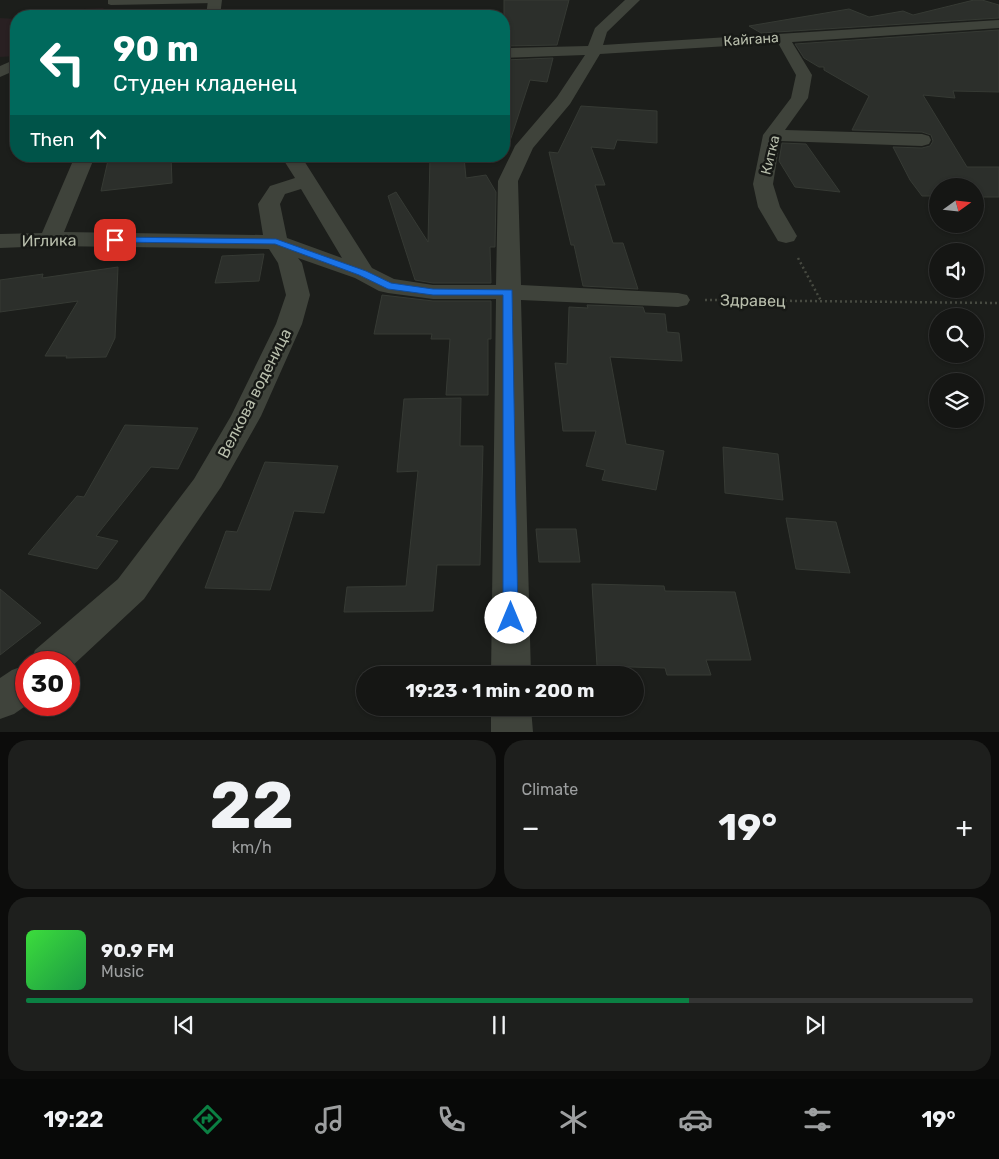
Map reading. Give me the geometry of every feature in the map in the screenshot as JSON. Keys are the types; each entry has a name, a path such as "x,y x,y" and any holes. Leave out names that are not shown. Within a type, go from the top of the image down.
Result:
{"street":[{"path":"511,666 508,181 524,146 564,100 595,48 600,31 633,0"},
{"name":"Кайгана","path":"510,53 548,53 595,48 999,24"},
{"path":"977,26 992,38"},
{"name":"Китка","path":"782,37 804,75 799,98 772,135 763,184 769,207 786,236"},
{"path":"772,135 922,140"},
{"path":"50,239 82,162"},
{"path":"295,162 363,273"},
{"name":"Велкова воденица","path":"61,651 131,588 205,487 246,416 289,324 298,295 290,263 276,242 269,204 278,190 307,181"},
{"name":"Иглика","path":"0,241 50,239 276,242 363,273 388,286 433,292 508,292"},
{"path":"508,292 678,300"},
{"path":"0,700 15,690"},
{"path":"511,716 512,732"}],"lane":[{"path":"111,2 215,0"}],"path":[{"path":"786,236 821,301"},
{"name":"Здравец","path":"678,300 999,303"}],"shaded area":[{"path":"104,8 102,10 64,10"},
{"path":"0,18 10,19 10,56 0,57"}],"building":[{"path":"504,0 569,0 557,45 510,46 510,10 504,10"},
{"path":"974,0 982,0 999,5 999,18 761,33 749,26 849,9 869,17 903,11 913,15"},
{"path":"999,30 999,92 953,91 955,98 923,95 967,167 999,167 999,197 984,197 984,178 929,178 929,196 922,196 910,180 893,147 922,148 930,146 933,141 931,135 922,132 852,130 869,96 824,70 824,67 819,67 804,58 795,44"},
{"path":"553,58 547,82 530,80 510,141 510,60"},
{"path":"581,106 657,111 657,143 617,140 614,149 591,147 605,185 595,185 613,243 623,243 638,289 583,286 574,245 571,245 549,152 558,153"},
{"path":"782,143 806,144 840,192 795,187 779,161"},
{"path":"108,162 171,162 172,183 101,191"},
{"path":"430,162 464,162 466,178 486,175 496,192 495,247 490,247 491,283 433,283 415,280 388,196 396,192 428,242"},
{"path":"264,254 259,281 215,283 222,256"},
{"path":"118,267 115,338 106,357 66,358 67,356 45,356 78,301 0,312 0,280 43,274 42,278"},
{"path":"382,295 433,301 491,301 491,339 488,339 488,395 446,395 450,339 431,339 432,334 374,334"},
{"path":"587,305 643,307 645,313 665,314 667,332 679,333 682,361 610,357 626,444 664,451 656,490 602,480 605,470 586,466 596,431 563,431 555,363 567,364 569,307 588,308"},
{"path":"461,398 460,446 483,446 480,565 437,565 433,611 344,612 347,587 406,586 418,471 397,472 404,399"},
{"path":"125,425 198,428 178,469 151,467 96,536 118,541 97,569 28,554 77,496 84,497"},
{"path":"723,447 778,454 783,500 725,493"},
{"path":"265,462 338,466 324,513 294,511 270,590 205,588 226,531 237,532"},
{"path":"786,518 836,522 850,573 796,569"},
{"path":"536,529 576,529 580,562 539,562"},
{"path":"592,584 664,586 665,591 735,592 751,660 706,660 711,675 667,675 665,668 644,666 597,666"},
{"path":"0,589 41,623 0,655"}],"route":[{"path":"115,240 276,242 363,273 388,286 433,292 508,292 511,618"}]}
